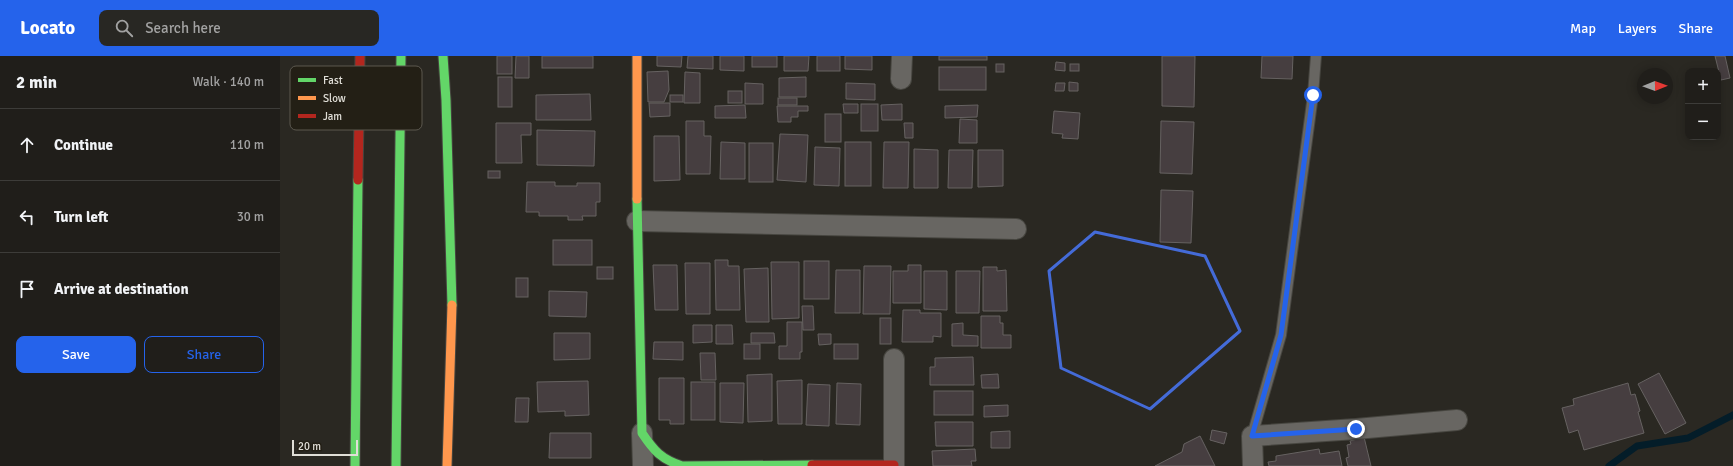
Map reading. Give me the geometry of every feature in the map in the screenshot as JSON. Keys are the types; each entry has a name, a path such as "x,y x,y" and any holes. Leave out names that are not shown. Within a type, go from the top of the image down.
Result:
{"street":[{"path":"360,56 360,66"},
{"path":"401,56 401,66"},
{"path":"443,56 446,100 452,315 447,466"},
{"path":"637,56 637,221 643,466"},
{"path":"901,79 902,56"},
{"path":"355,466 359,130"},
{"path":"396,466 400,130"},
{"path":"637,221 1016,229"},
{"path":"642,433 652,449 665,461 682,466 894,466 894,359"},
{"path":"1254,466 1252,436 1457,420"}],"lane":[{"path":"1252,436 1281,335 1313,95 1316,56"}],"highlighted area":[{"path":"1095,232 1205,256 1240,331 1150,409 1061,368 1049,271"}],"building":[{"path":"497,56 512,56 512,74 497,74"},
{"path":"516,56 529,56 529,78 515,78"},
{"path":"542,56 593,56 593,68 542,68"},
{"path":"657,56 682,56 681,67 657,66"},
{"path":"688,56 713,56 713,69 687,68"},
{"path":"720,56 744,56 744,71 720,70"},
{"path":"752,56 777,56 777,67 752,67"},
{"path":"784,56 809,56 808,71 784,71"},
{"path":"817,56 840,56 840,71 817,71"},
{"path":"845,56 872,56 872,70 845,69"},
{"path":"939,56 987,56 987,60 939,60"},
{"path":"1162,56 1195,56 1194,107 1162,106"},
{"path":"1262,56 1293,56 1292,79 1261,78"},
{"path":"1715,56 1725,56 1730,78 1721,80 1721,68 1718,68"},
{"path":"1056,62 1065,63 1065,71 1055,70"},
{"path":"996,64 1004,64 1004,72 996,72"},
{"path":"1070,64 1079,64 1079,71 1070,71"},
{"path":"939,67 986,67 986,90 939,90"},
{"path":"668,71 669,90 664,102 648,102 647,72"},
{"path":"685,72 700,73 700,103 684,103"},
{"path":"498,77 512,77 512,107 498,107"},
{"path":"806,77 806,97 779,97 779,78"},
{"path":"1069,82 1078,83 1078,91 1069,91"},
{"path":"745,83 763,84 763,104 745,104"},
{"path":"846,83 875,84 875,100 846,99"},
{"path":"1056,83 1065,83 1064,91 1055,91"},
{"path":"728,91 742,91 742,103 728,103"},
{"path":"590,94 591,120 536,120 536,95"},
{"path":"670,95 683,95 683,102 670,102"},
{"path":"778,98 797,98 797,105 778,105"},
{"path":"649,103 670,103 670,116 650,117"},
{"path":"843,104 858,104 858,113 844,113"},
{"path":"861,104 878,104 878,131 861,131"},
{"path":"902,104 902,120 882,120 881,105"},
{"path":"745,105 746,118 715,118 715,106"},
{"path":"978,105 977,117 945,118 945,106"},
{"path":"777,106 808,106 808,111 798,111 798,117 791,117 791,122 778,122"},
{"path":"1054,111 1080,113 1078,139 1062,138 1063,134 1052,133"},
{"path":"825,114 841,114 841,142 825,142"},
{"path":"960,119 977,120 977,143 959,143"},
{"path":"686,121 704,121 704,136 711,136 710,174 686,174"},
{"path":"1161,121 1194,122 1192,174 1160,173"},
{"path":"496,123 531,123 531,135 521,135 522,163 496,163"},
{"path":"904,123 913,123 913,138 905,138"},
{"path":"537,130 595,131 594,166 537,165"},
{"path":"780,134 808,135 806,182 777,180"},
{"path":"654,136 679,136 680,180 654,181"},
{"path":"721,142 745,143 745,179 720,179"},
{"path":"845,142 871,142 871,186 845,186"},
{"path":"884,142 909,142 908,188 883,188"},
{"path":"749,143 773,143 773,182 749,182"},
{"path":"815,147 840,148 839,186 814,185"},
{"path":"914,149 938,150 938,188 914,188"},
{"path":"949,150 973,150 972,188 948,188"},
{"path":"978,150 1003,150 1003,186 978,187"},
{"path":"488,171 500,171 500,178 488,178"},
{"path":"527,182 555,182 555,186 577,186 577,183 600,183 600,202 596,202 596,216 582,216 583,220 568,220 568,216 539,216 539,212 526,212"},
{"path":"1161,190 1193,191 1191,243 1160,242"},
{"path":"553,240 592,240 592,265 553,265"},
{"path":"715,260 728,260 728,266 739,266 740,310 716,310"},
{"path":"804,261 829,261 829,299 804,299"},
{"path":"771,262 799,262 799,318 772,319"},
{"path":"685,263 710,263 710,314 686,314"},
{"path":"653,265 677,265 678,310 655,310"},
{"path":"908,265 921,265 921,303 893,303 893,271 908,271"},
{"path":"864,266 891,266 890,314 863,314"},
{"path":"597,267 613,267 613,279 597,279"},
{"path":"983,267 997,267 997,271 1006,270 1007,311 983,311"},
{"path":"768,268 769,322 746,322 744,269"},
{"path":"836,270 860,270 860,313 835,313"},
{"path":"924,271 947,271 947,310 924,309"},
{"path":"956,271 980,271 979,313 956,313"},
{"path":"516,278 528,278 528,297 516,297"},
{"path":"549,291 587,292 586,317 549,316"},
{"path":"802,306 813,306 814,330 803,330"},
{"path":"903,310 920,310 920,313 941,313 941,337 933,336 933,342 902,342"},
{"path":"981,316 1000,316 1000,323 1003,323 1003,335 1011,335 1011,348 981,348"},
{"path":"880,318 891,318 891,344 880,344"},
{"path":"787,322 802,322 802,352 800,352 800,359 779,359 779,346 787,346"},
{"path":"963,323 963,335 978,336 978,346 952,346 952,324"},
{"path":"693,325 712,325 712,342 693,343"},
{"path":"716,325 732,325 733,344 716,344"},
{"path":"554,333 590,333 590,359 554,360"},
{"path":"751,333 774,333 775,343 751,343"},
{"path":"818,334 831,334 831,344 819,345"},
{"path":"654,342 683,342 683,360 653,359"},
{"path":"744,344 760,344 760,359 744,359"},
{"path":"834,344 858,344 858,359 834,359"},
{"path":"700,353 715,353 716,380 701,380"},
{"path":"973,357 974,385 930,385 930,367 935,367 935,358"},
{"path":"1659,373 1686,423 1665,434 1638,384"},
{"path":"772,374 772,421 748,422 747,375"},
{"path":"998,374 999,388 982,388 981,375"},
{"path":"659,378 684,378 684,424 670,424 670,420 659,420"},
{"path":"802,380 802,424 778,424 777,381"},
{"path":"588,381 589,415 565,416 565,411 538,412 537,382"},
{"path":"691,382 715,382 715,420 691,420"},
{"path":"720,383 744,383 743,423 720,422"},
{"path":"837,383 861,384 860,425 836,424"},
{"path":"1628,383 1631,395 1635,394 1644,433 1584,450 1578,430 1569,433 1562,408 1574,405 1573,399"},
{"path":"808,384 830,385 829,426 806,425"},
{"path":"934,391 973,391 973,415 934,415"},
{"path":"516,398 529,398 528,422 515,422"},
{"path":"1008,405 1008,416 984,417 984,406"},
{"path":"935,422 973,422 973,446 936,446"},
{"path":"1212,430 1227,433 1224,444 1210,440"},
{"path":"1010,431 1010,448 991,448 991,432"},
{"path":"550,433 591,433 591,458 549,458"},
{"path":"1200,436 1215,466 1155,466 1182,452 1184,444"},
{"path":"1364,437 1371,466 1348,466 1346,458 1349,457 1347,445 1351,444 1350,441"},
{"path":"975,449 976,461 971,461 972,466 933,466 932,451"},
{"path":"1319,449 1320,454 1339,451 1342,466 1269,466 1268,462 1276,461 1276,456"}],"waterway":[{"path":"1609,466 1637,446 1688,438 1733,415"}],"traffic: fast":[{"path":"401,56 401,66"},
{"path":"443,56 446,100 452,305"},
{"path":"396,466 400,130"},
{"path":"355,466 358,180"},
{"path":"637,199 642,433 650,445 659,454 682,466 812,465"}],"traffic: slow":[{"path":"637,56 637,199"},
{"path":"447,466 452,305"}],"traffic: jam":[{"path":"360,56 360,66"},
{"path":"358,180 359,130"},
{"path":"812,465 894,465"}],"route":[{"path":"1313,95 1281,335 1252,436 1356,429"}]}
